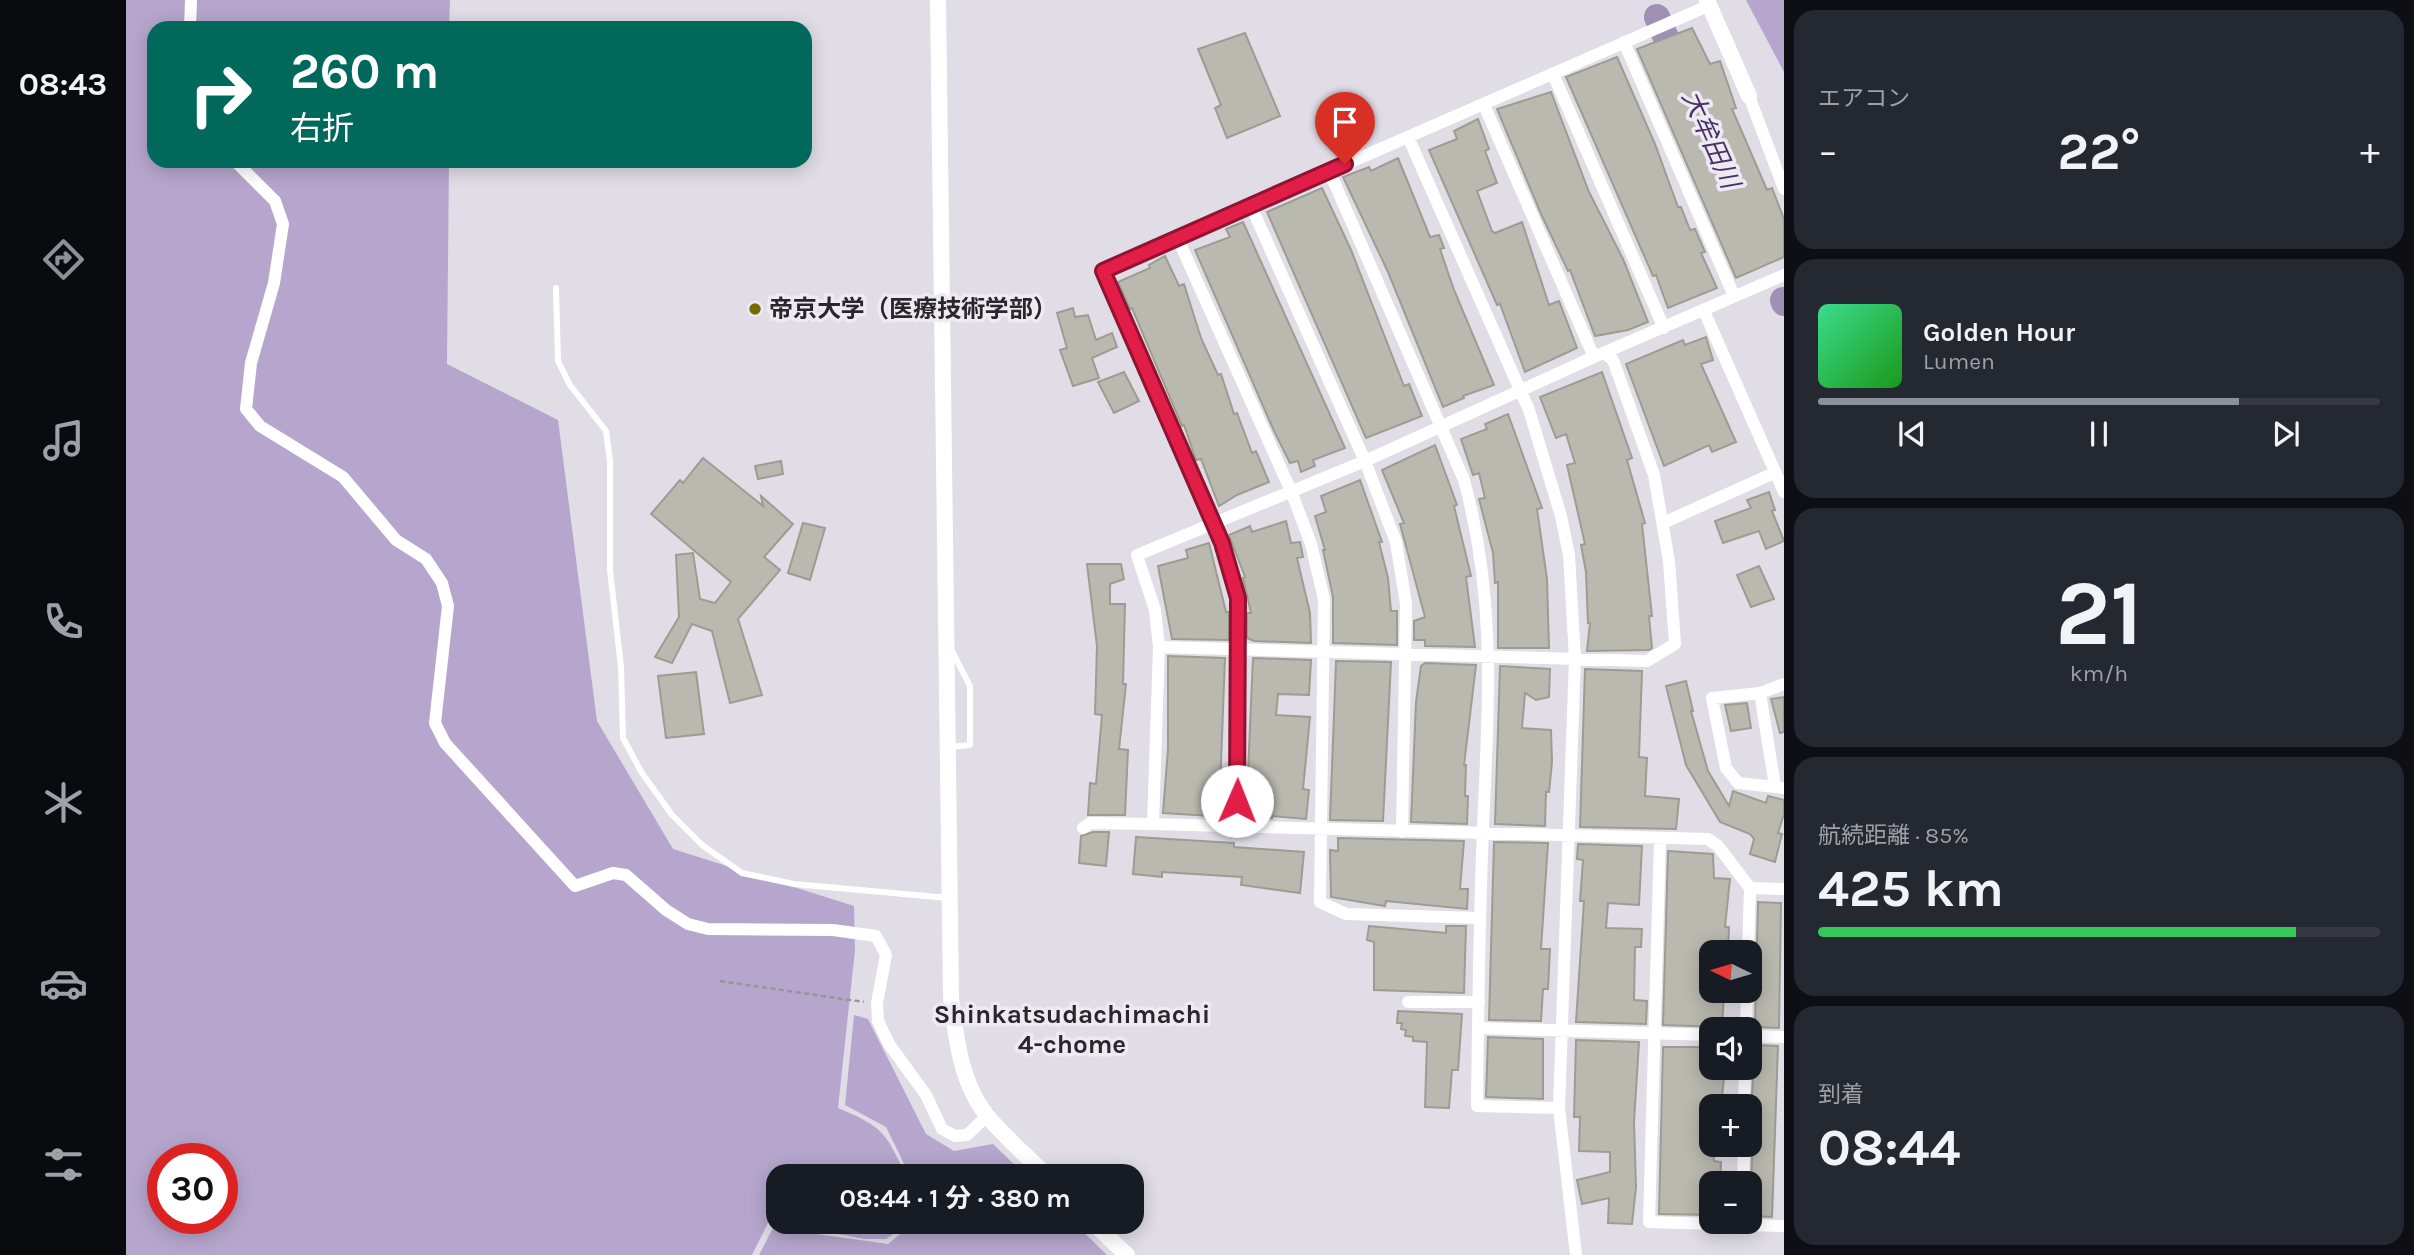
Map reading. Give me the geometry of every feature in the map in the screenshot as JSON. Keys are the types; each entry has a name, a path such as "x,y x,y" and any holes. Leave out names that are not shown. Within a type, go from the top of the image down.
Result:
{"street":[{"path":"190,21 191,0"},
{"path":"938,0 951,998 956,1043 963,1070 988,1116 1035,1164"},
{"path":"1237,826 1240,649 1238,598 1213,523 1103,271 1624,43 1708,2 1749,96 1784,189"},
{"path":"1624,43 1734,296"},
{"path":"1553,74 1664,328"},
{"path":"1484,105 1599,356"},
{"path":"1408,137 1539,440 1561,516 1572,573 1575,658 1559,1108 1576,1255"},
{"path":"242,168 275,201 283,223 274,284 251,363 246,409 260,426 343,477 396,540 426,559 442,583 448,606 435,723 445,743 576,886 613,873 626,876 666,910 688,924 708,929 833,930 876,936 886,955 874,1003 878,1021 889,1044 926,1095 942,1129 955,1136 967,1135 988,1116"},
{"path":"1325,173 1334,182 1464,480 1477,528 1486,588 1490,656 1480,918 1477,1106 1559,1108"},
{"path":"1251,206 1365,461 1396,542 1406,604 1402,832"},
{"path":"1178,239 1291,491 1311,544 1324,599 1320,902 1346,915 1480,918"},
{"path":"1153,824 1159,648 1156,610 1137,555 1365,461 1440,425 1784,275"},
{"path":"1704,311 1784,492"},
{"path":"1159,648 1647,661 1675,644 1663,523 1654,475 1613,359 1599,356"},
{"path":"1663,523 1774,473"},
{"path":"1760,693 1780,787 1738,783 1726,768 1712,698 1760,693 1784,684"},
{"path":"1083,828 1090,823 1153,824 1708,839 1718,846 1750,888 1748,940"},
{"path":"1660,839 1649,1222 1699,1223"},
{"path":"1750,888 1784,889"},
{"path":"1408,1002 1479,1002"},
{"path":"1478,1028 1699,1035"},
{"path":"1762,1036 1784,1037"},
{"path":"1762,1225 1784,1226"},
{"path":"1105,1234 1127,1255"}],"lane":[{"path":"556,288 558,361 570,385 606,431 610,461 610,570 621,667 623,738 642,773 672,816 702,845 742,873 794,884 950,898"},
{"path":"946,638 970,687 970,745 948,747"}],"path":[{"path":"720,981 874,1003"}],"shaded area":[{"path":"126,0 450,0 449,21 147,21 147,168 449,168 447,364 558,420 597,721 673,849 854,906 855,950 838,1108 874,1126 888,1140 900,1164 766,1164 766,1227 752,1255 126,1255"},
{"path":"1746,0 1784,0 1784,72"},
{"path":"854,1015 868,1019 926,1134 954,1151 993,1144 1014,1164 904,1164 886,1127 845,1105"},
{"path":"770,1234 816,1234 888,1244 900,1234 1085,1234 1107,1255 759,1255"},
{"path":"838,1234 894,1234 886,1239 865,1239"}],"building":[{"path":"1692,28 1710,64 1720,61 1736,108 1732,109 1767,190 1772,188 1784,219 1784,257 1736,278 1637,49"},
{"path":"1245,33 1280,116 1227,138 1215,108 1221,105 1198,49"},
{"path":"1617,57 1655,144 1678,207 1681,207 1690,230 1695,229 1705,252 1701,253 1717,288 1668,308 1656,275 1653,276 1566,77"},
{"path":"1551,92 1589,192 1623,259 1648,322 1628,330 1595,336 1570,270 1568,271 1541,214 1497,109"},
{"path":"1478,119 1489,149 1485,151 1497,183 1477,191 1492,231 1495,233 1522,222 1549,305 1559,301 1577,348 1525,372 1500,304 1497,305 1429,150 1457,139 1454,131"},
{"path":"1398,158 1430,237 1439,235 1444,248 1440,249 1454,290 1494,385 1463,396 1464,398 1443,407 1388,272 1343,177 1369,167 1371,171"},
{"path":"1322,188 1351,250 1404,386 1409,384 1422,416 1366,438 1267,212"},
{"path":"1243,222 1345,448 1313,460 1315,466 1301,472 1298,461 1290,463 1274,431 1195,250 1230,237 1226,229"},
{"path":"1165,256 1179,286 1184,284 1201,338 1218,375 1221,374 1234,414 1237,413 1252,453 1256,451 1269,482 1237,495 1219,506 1201,459 1196,460 1184,425 1182,426 1132,308 1130,309 1118,282 1150,268 1149,265"},
{"path":"1073,308 1075,317 1088,315 1096,340 1112,333 1117,347 1092,358 1099,378 1073,386 1060,350 1067,348 1057,313"},
{"path":"1706,337 1713,360 1701,364 1736,442 1712,452 1709,445 1664,466 1626,364 1683,340 1685,345"},
{"path":"1124,372 1139,401 1114,413 1098,382"},
{"path":"1602,372 1632,458 1627,460 1645,523 1642,524 1652,616 1649,616 1652,648 1649,650 1587,651 1590,623 1581,545 1585,544 1567,465 1575,463 1566,434 1556,438 1540,397"},
{"path":"1508,414 1542,508 1537,509 1547,579 1549,648 1498,648 1498,582 1495,583 1493,553 1479,499 1485,498 1479,473 1473,475 1461,439 1487,429 1485,424"},
{"path":"1435,445 1457,505 1454,506 1471,576 1466,577 1475,647 1425,646 1425,640 1414,640 1414,621 1425,617 1400,524 1404,523 1382,470"},
{"path":"703,458 763,506 761,496 793,524 764,557 780,570 738,619 762,695 730,703 712,631 692,624 672,663 655,657 679,617 676,555 693,553 700,599 715,603 731,582 651,514 680,480 683,483"},
{"path":"781,461 783,474 758,479 755,466"},
{"path":"1360,480 1382,542 1379,542 1388,578 1391,611 1397,611 1397,645 1333,643 1333,597 1325,550 1315,516 1326,512 1321,496"},
{"path":"1769,492 1775,510 1772,511 1784,541 1766,549 1759,531 1723,543 1715,521 1751,508 1747,500"},
{"path":"1286,521 1291,543 1300,542 1303,557 1297,558 1310,613 1311,643 1254,641 1247,638 1247,613 1251,613 1243,578 1245,577 1229,535 1250,526 1252,532"},
{"path":"803,523 825,528 810,580 788,573"},
{"path":"1209,543 1226,612 1229,612 1229,640 1172,639 1158,566 1188,558 1186,550"},
{"path":"1087,564 1121,564 1124,579 1110,584 1110,604 1125,604 1123,684 1126,684 1119,749 1128,750 1125,815 1088,815 1090,783 1096,784 1102,715 1095,714 1097,646"},
{"path":"1759,566 1774,599 1751,607 1737,575"},
{"path":"1168,656 1225,658 1220,789 1228,790 1228,817 1163,813 1168,749"},
{"path":"1253,658 1311,660 1309,695 1278,694 1276,715 1310,717 1303,789 1309,790 1306,819 1272,816 1246,818"},
{"path":"1336,661 1391,662 1383,821 1330,820"},
{"path":"1425,663 1476,665 1464,765 1465,796 1468,796 1467,824 1411,822 1416,702 1421,666"},
{"path":"1500,666 1550,669 1549,697 1536,700 1525,693 1522,728 1551,730 1552,762 1549,792 1546,792 1545,826 1495,824"},
{"path":"1585,669 1642,671 1639,757 1647,758 1645,796 1679,799 1676,829 1580,827"},
{"path":"696,672 704,734 666,738 658,676"},
{"path":"1686,681 1691,711 1708,771 1729,806 1733,791 1766,803 1768,796 1784,800 1784,814 1778,833 1782,834 1775,862 1750,854 1754,839 1750,834 1720,822 1686,765 1666,686"},
{"path":"1784,697 1784,732 1780,733 1771,699"},
{"path":"1747,703 1751,728 1731,731 1725,705"},
{"path":"1093,832 1109,832 1106,866 1079,863 1081,836"},
{"path":"1136,837 1234,843 1234,847 1304,852 1300,893 1241,885 1242,877 1162,872 1162,877 1133,874"},
{"path":"1338,838 1464,841 1460,889 1468,889 1467,909 1386,901 1385,906 1331,897 1330,850 1338,851"},
{"path":"1494,842 1548,843 1541,949 1550,949 1548,989 1543,989 1541,1021 1489,1020"},
{"path":"1578,844 1642,846 1639,905 1608,903 1606,928 1642,929 1641,947 1635,947 1634,1000 1647,1001 1646,1024 1576,1022 1584,901 1580,901 1583,860 1577,859"},
{"path":"1668,851 1713,854 1714,878 1730,879 1725,927 1729,927 1728,940 1699,940 1699,1003 1723,1003 1723,1017 1699,1017 1699,1026 1663,1025"},
{"path":"1758,902 1781,903 1779,1028 1762,1027 1762,1017 1755,1017 1756,1003 1762,1003 1762,940 1757,940"},
{"path":"1369,926 1446,933 1446,926 1466,926 1464,993 1374,990 1374,942 1367,940"},
{"path":"1398,1011 1462,1014 1458,1070 1452,1070 1449,1108 1425,1107 1427,1042 1413,1041 1413,1037 1405,1036 1406,1030 1401,1029 1402,1023 1397,1023"},
{"path":"1488,1037 1543,1039 1543,1099 1486,1097"},
{"path":"1576,1040 1639,1042 1634,1122 1636,1187 1632,1224 1608,1223 1609,1198 1582,1204 1577,1180 1610,1172 1610,1152 1579,1151 1580,1117 1574,1117"},
{"path":"1762,1045 1778,1046 1772,1217 1762,1217 1762,1171 1752,1171 1752,1157 1762,1157 1762,1094 1752,1094 1753,1080 1762,1080"},
{"path":"1663,1047 1699,1047 1699,1080 1724,1080 1722,1094 1699,1094 1699,1157 1714,1157 1714,1161 1721,1162 1721,1171 1699,1171 1699,1215 1659,1214"}],"waterway":[{"name":"大牟田川","path":"1657,17 1680,70"}],"place":[{"name":"帝京大学（医療技術学部）","path":"755,309"}],"district":[{"name":"Shinkatsudachimachi 4-chome","path":"1072,1029"}],"route":[{"path":"1237,801 1240,649 1238,598 1222,543 1103,271 1345,164"}]}
